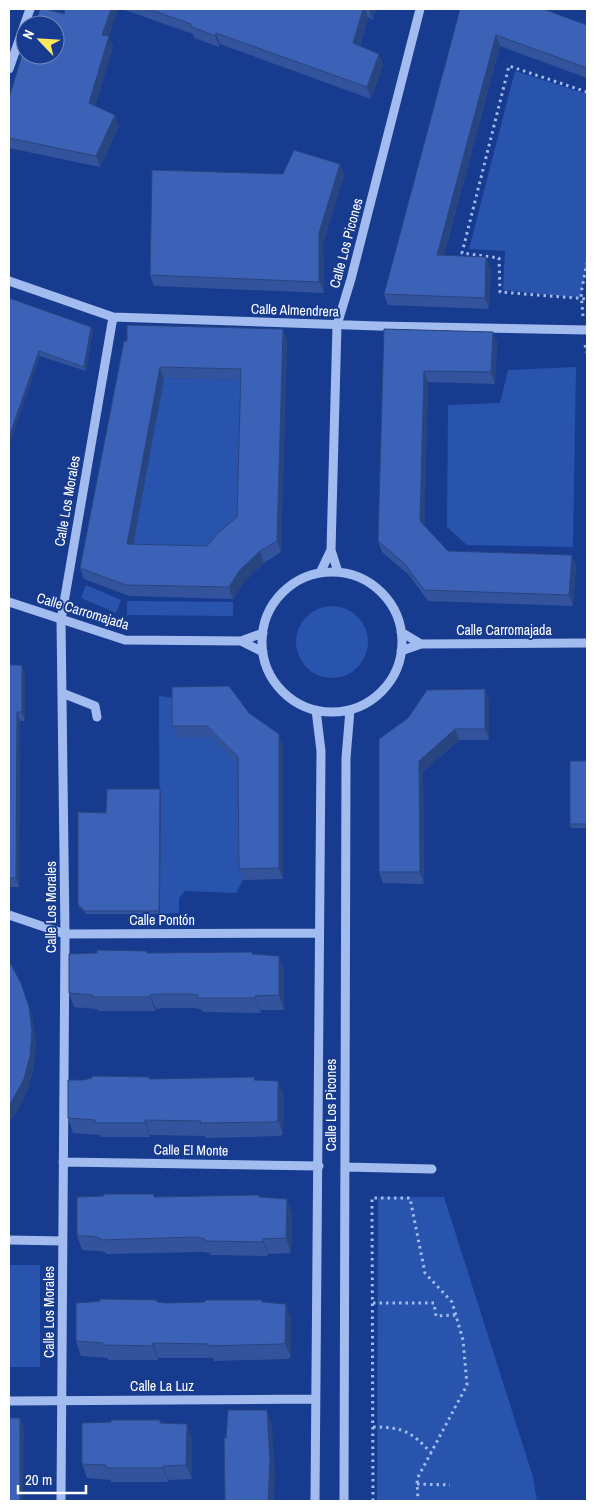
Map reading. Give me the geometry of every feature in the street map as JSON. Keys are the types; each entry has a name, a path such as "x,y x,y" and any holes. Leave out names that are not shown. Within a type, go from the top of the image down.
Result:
{"street":[{"path":"9,69 30,9"},
{"name":"Calle Los Picones","path":"338,572 331,550 337,325 351,279 420,9"},
{"name":"Calle Almendrera","path":"9,281 113,317 337,325 587,330"},
{"name":"Calle Los Morales","path":"61,1501 65,934 61,620 113,317"},
{"name":"Calle Los Picones","path":"320,573 331,550"},
{"path":"338,572 364,580 378,589 396,614 402,632 402,651 390,681 377,696 350,710 333,712 316,710 301,705 276,684 268,670 263,652 263,633 272,606 292,585 320,573 338,572"},
{"name":"Calle Carromajada","path":"9,602 125,640 241,641 263,633"},
{"path":"402,632 420,644"},
{"name":"Calle Carromajada","path":"241,641 263,652"},
{"name":"Calle Carromajada","path":"402,651 420,644 587,643"},
{"path":"62,693 95,706 96,716"},
{"name":"Calle Los Picones","path":"315,1501 319,1166 318,933 321,751 316,710"},
{"name":"Calle Los Picones","path":"344,1501 346,758 350,710"},
{"name":"Calle Pontón","path":"9,915 65,934 318,933"},
{"name":"Calle El Monte","path":"63,1162 319,1166"},
{"path":"345,1166 432,1169"},
{"path":"9,1240 63,1241"},
{"name":"Calle La Luz","path":"9,1401 315,1399"}],"path":[{"path":"587,92 509,66 462,253 499,258 500,292 581,297 587,299"},
{"path":"581,297 587,263"},
{"path":"373,1501 372,1198 410,1198 425,1273 452,1302 463,1340 467,1385 417,1480 418,1501"},
{"path":"373,1302 434,1302 436,1316 456,1316"},
{"path":"373,1427 390,1427 415,1436 432,1454"},
{"path":"417,1484 450,1485"}],"shaded area":[{"path":"515,71 587,94 587,266 580,298 503,290 505,251 469,249"},
{"path":"576,367 573,547 467,545 447,527 448,405 500,403 508,370"},
{"path":"164,378 245,380 241,529 222,544 131,555"},
{"path":"86,585 121,600 116,613 81,598"},
{"path":"127,601 233,602 233,616 127,615"},
{"path":"332,606 352,612 362,622 368,642 362,662 352,672 332,678 312,672 302,662 296,642 302,622 312,612"},
{"path":"159,696 176,698 177,737 211,737 243,768 243,880 236,893 185,891 179,898 179,913 160,914"},
{"path":"378,1197 444,1197 533,1477 537,1501 377,1501"},
{"path":"9,1265 40,1265 40,1367 9,1367"}],"building":[{"path":"40,9 64,14 65,9 111,9 102,35 109,36 89,103 115,115 96,156 9,138 9,98 19,65 65,65 65,15 38,15"},
{"path":"149,9 363,9 353,43 379,54 367,87 216,33 215,36 190,26 191,24"},
{"path":"460,9 543,9 587,25 587,68 496,35 437,255 486,257 485,298 384,294"},
{"path":"294,150 340,164 319,233 319,282 150,275 152,170 283,174"},
{"path":"9,298 91,327 84,367 39,351 9,437"},
{"path":"127,325 283,329 277,541 260,551 240,570 229,587 126,585 80,568 124,341 127,341","holes":["160,367 241,369 237,517 218,533 207,546 127,544"]},
{"path":"384,329 493,332 491,372 424,371 420,521 448,551 572,555 569,595 424,590 405,564 378,541"},
{"path":"9,665 22,665 22,712 17,712 16,878 9,878"},
{"path":"229,686 249,713 279,734 279,868 239,869 238,757 207,726 172,726 172,687"},
{"path":"485,689 485,729 455,729 419,761 420,872 379,872 379,739 408,718 427,690"},
{"path":"570,761 587,761 587,824 570,824"},
{"path":"107,789 160,789 159,911 85,911 78,904 78,812 106,813"},
{"path":"97,950 147,951 147,953 252,952 252,954 279,956 279,995 255,996 255,998 198,998 198,995 189,994 159,994 150,995 150,997 93,997 93,995 69,993 69,954 97,953"},
{"path":"9,961 21,983 29,1007 32,1031 30,1056 24,1079 9,1106"},
{"path":"92,1076 149,1077 149,1079 255,1077 254,1080 278,1081 278,1120 275,1122 200,1123 201,1121 145,1120 145,1123 95,1123 95,1120 68,1118 68,1080 83,1080 92,1078"},
{"path":"104,1194 154,1194 154,1197 259,1195 259,1197 287,1199 286,1238 263,1239 263,1242 205,1241 205,1239 197,1237 100,1240 100,1238 91,1236 77,1236 77,1197 104,1196"},
{"path":"100,1299 157,1300 157,1302 166,1303 205,1302 205,1300 262,1300 262,1302 286,1304 285,1343 208,1346 208,1344 153,1343 153,1346 103,1345 103,1343 76,1341 76,1303 100,1301"},
{"path":"228,1410 267,1410 270,1459 268,1501 225,1501 224,1438 226,1438"},
{"path":"9,1418 20,1418 20,1501 9,1501"},
{"path":"111,1420 160,1420 160,1423 187,1424 186,1465 163,1466 163,1468 106,1468 106,1465 82,1464 82,1423 111,1422"}]}
